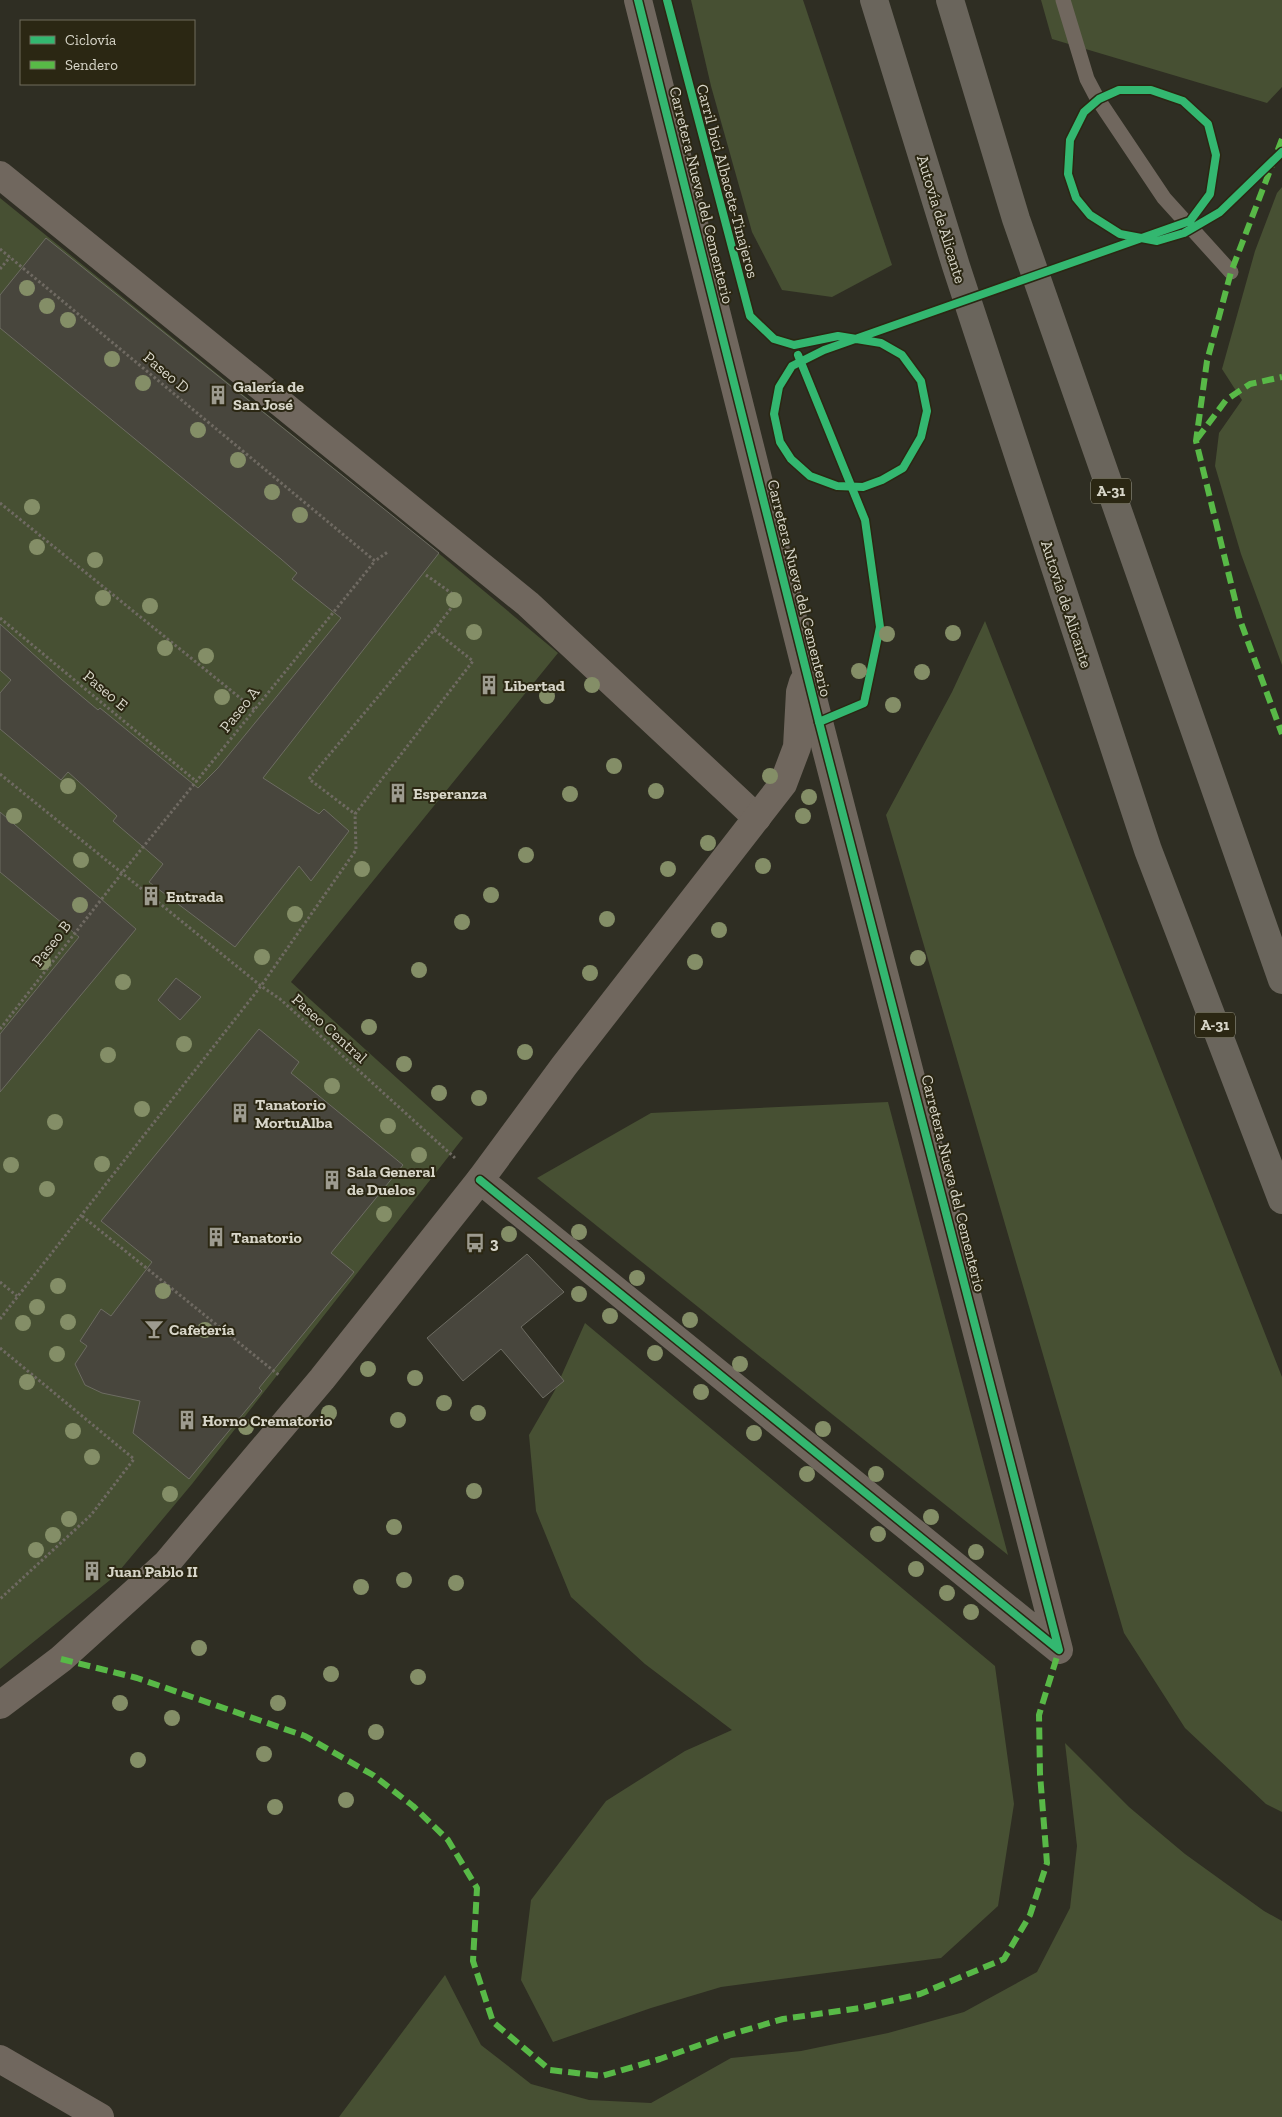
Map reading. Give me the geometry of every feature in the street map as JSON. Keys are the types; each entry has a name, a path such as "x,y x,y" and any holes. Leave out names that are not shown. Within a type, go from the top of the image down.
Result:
{"highway":[{"name":"Autovía de Alicante","path":"874,0 956,266 1148,850 1282,1200"},
{"name":"A-31","path":"950,0 1016,219 1282,980"}],"street":[{"name":"Carretera Nueva del Cementerio","path":"480,1180 1059,1650 819,722 638,0"},
{"path":"0,175 528,604 756,818"},
{"path":"0,1705 61,1659 166,1564 307,1396 480,1180 564,1066 782,784 797,747 800,692 807,669"},
{"path":"0,2059 100,2117"}],"lane":[{"path":"1063,0 1087,79 1102,106 1164,198 1231,272"}],"path":[{"path":"0,268 10,257"},
{"path":"0,503 255,710"},
{"path":"375,561 389,551"},
{"path":"355,814 309,779 456,602 454,596 426,575"},
{"path":"0,1319 261,986 356,850 355,814 473,661 434,630"},
{"path":"0,774 143,890"},
{"path":"82,1216 270,1369 307,1396"},
{"path":"0,1282 17,1296"},
{"path":"0,1348 134,1459 91,1515 0,1599"}],"green space":[{"path":"691,0 803,0 892,265 832,297 782,290 752,232 711,86"},
{"path":"1041,0 1282,0 1282,87 1267,103 1052,39"},
{"path":"1282,187 1282,665 1241,554 1215,466 1219,433 1242,400 1222,369 1255,251 1277,193"},
{"path":"0,198 442,556 558,653 291,982 463,1138 192,1484 115,1576 0,1669"},
{"path":"985,621 1282,1377 1282,1812 1266,1804 1185,1728 1124,1633 886,815 952,692"},
{"path":"888,1102 1008,1555 537,1178 651,1113"},
{"path":"585,1323 995,1666 1014,1804 998,1906 941,1958 721,1987 651,2008 553,2042 521,1980 531,1900 606,1801 685,1751 732,1730 645,1664 571,1597 536,1511 529,1435 555,1390"},
{"path":"1065,1743 1129,1807 1185,1854 1264,1911 1282,1921 1282,2117 339,2117 445,1975 481,2045 531,2084 589,2100 651,2103 731,2058 801,2051 888,2033 964,2012 1037,1972 1070,1908 1077,1846"}],"building":[{"path":"46,238 439,553 263,778 319,814 324,809 349,831 311,881 299,866 235,947 149,882 163,864 113,821 117,816 68,772 61,780 0,729 0,693 11,680 0,670 0,624 98,710 100,708 198,788 218,768 341,618 292,579 297,573 281,559 0,328 0,295"},
{"path":"0,812 136,929 0,1092 0,1034 79,937 0,872"},
{"path":"176,978 201,997 180,1020 158,1000"},
{"path":"259,1029 299,1062 291,1073 403,1165 331,1253 354,1272 259,1388 262,1391 189,1479 133,1433 140,1401 102,1393 85,1385 75,1364 87,1346 80,1341 101,1309 111,1316 152,1262 101,1221"},
{"path":"527,1254 564,1292 521,1327 564,1381 543,1398 501,1349 463,1381 427,1338"}],"marked path":[{"path":"1282,139 1231,272 1207,361 1196,441 1240,620 1282,734"},
{"path":"1197,439 1226,400 1250,384 1282,377"},
{"path":"61,1659 137,1678 305,1736 373,1775 413,1806 448,1840 477,1888 473,1961 493,2022 550,2070 602,2076 783,2019 860,2008 920,1994 1004,1959 1030,1915 1047,1863 1040,1774 1039,1715 1059,1650"}],"cycle path":[{"path":"480,1180 1059,1650 819,722 638,0"},
{"name":"Carril bici Albacete-Tinajeros","path":"667,0 750,316 774,339 794,345 838,336 881,343 902,355 921,381 927,411 921,437 903,468 882,480 863,487 837,486 810,476 791,459 780,442 774,414 779,387 792,366 824,350 1190,221 1210,194 1216,155 1208,124 1183,101 1151,90 1119,90 1099,99 1084,112 1070,140 1068,174 1076,198 1090,215 1120,234 1157,241 1184,233 1220,212 1282,152"},
{"path":"798,355 865,520 880,627 864,703 819,722"}],"place":[{"name":"Galería de San José","path":"218,395"},
{"name":"Libertad","path":"489,685"},
{"name":"Esperanza","path":"398,793"},
{"name":"Entrada","path":"151,896"},
{"name":"Tanatorio MortuAlba","path":"240,1113"},
{"name":"Sala General de Duelos","path":"332,1180"},
{"name":"Tanatorio","path":"216,1237"},
{"name":"3","path":"475,1243"},
{"name":"Cafetería","path":"154,1329"},
{"name":"Horno Crematorio","path":"187,1420"},
{"name":"Juan Pablo II","path":"92,1571"}]}
